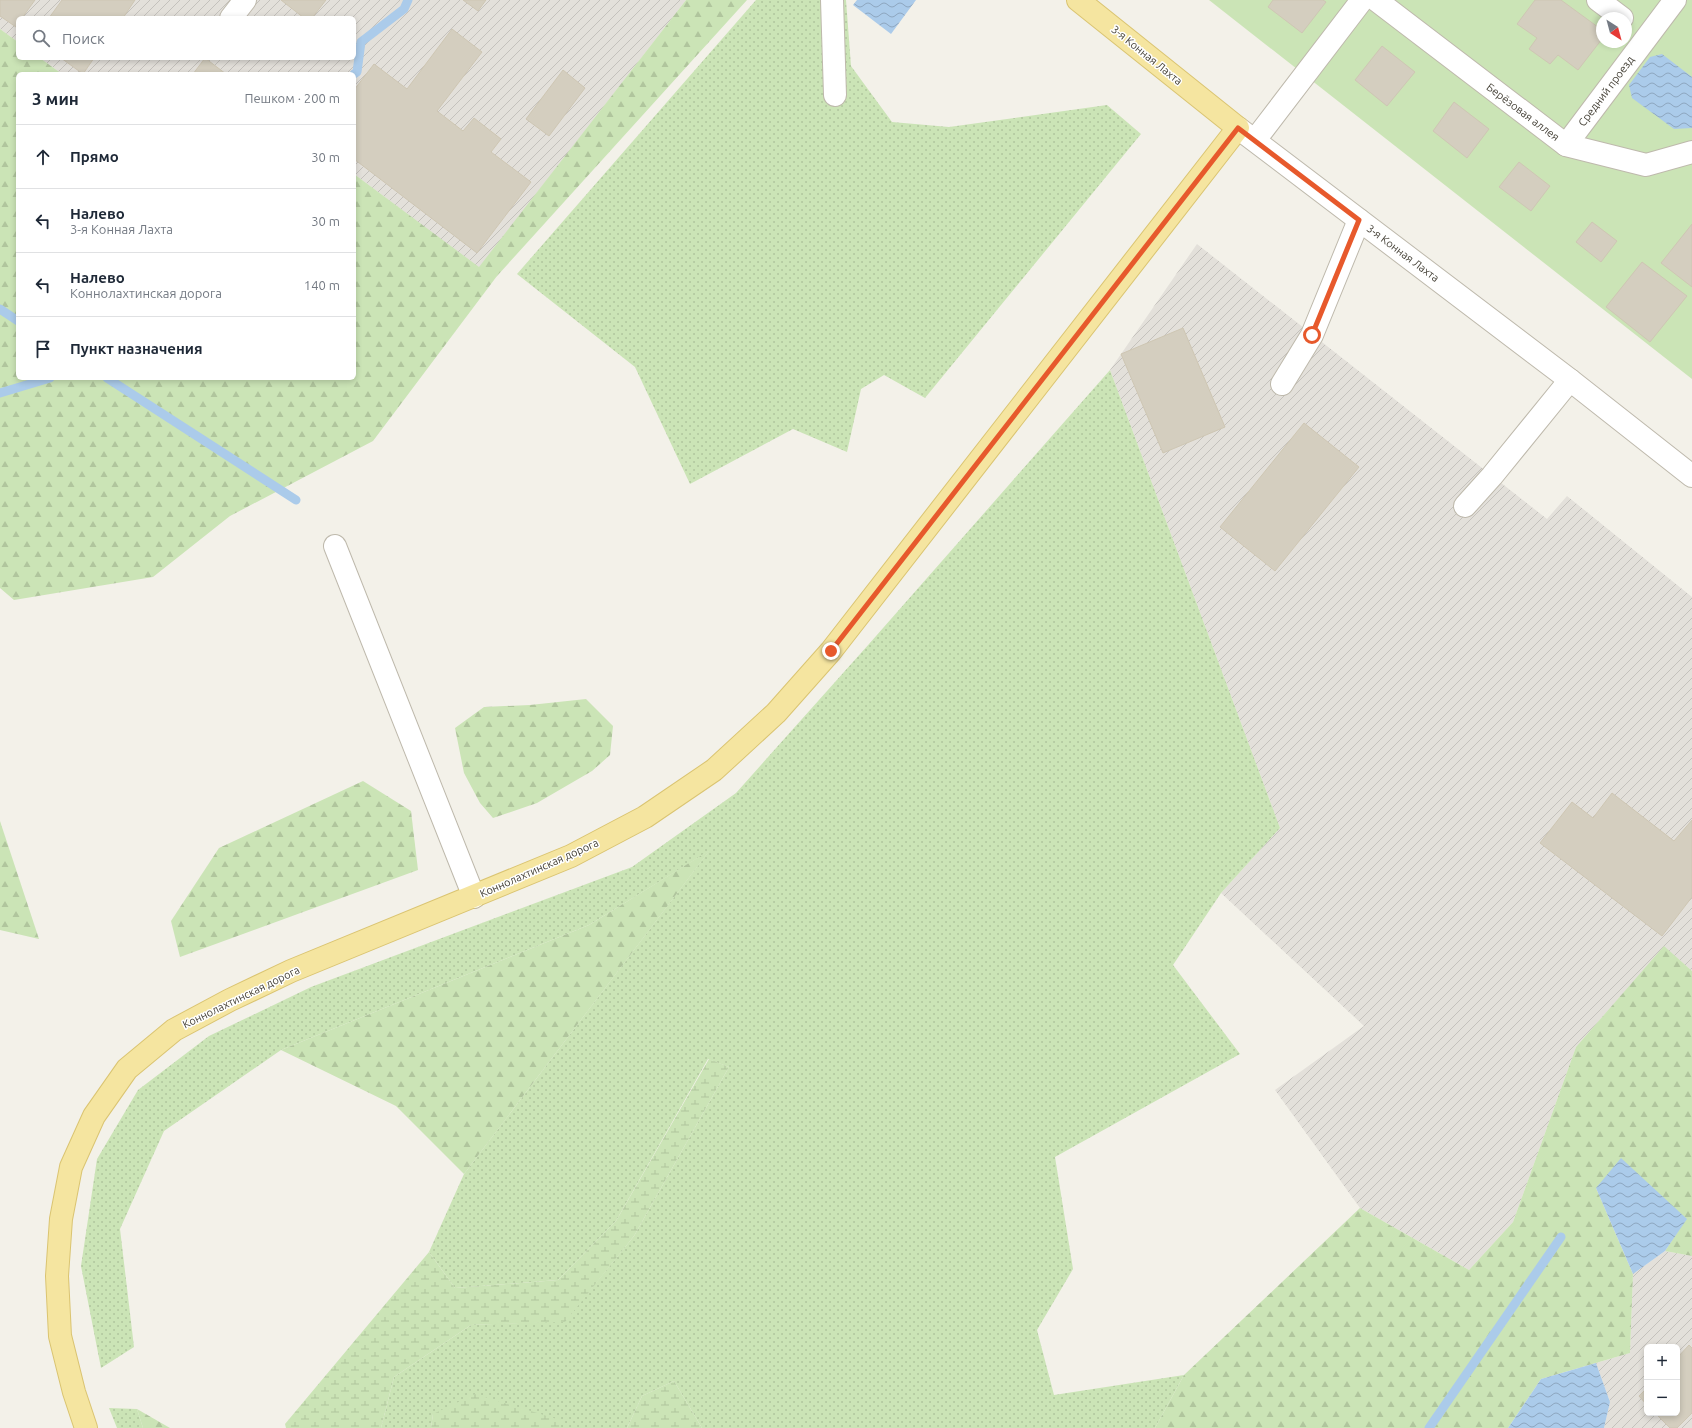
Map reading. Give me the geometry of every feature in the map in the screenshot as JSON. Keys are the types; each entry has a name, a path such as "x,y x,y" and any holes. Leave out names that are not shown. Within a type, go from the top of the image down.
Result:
{"main road":[{"name":"3-я Конная Лахта","path":"1078,0 1246,134"},
{"name":"Коннолахтинская дорога","path":"86,1428 74,1392 60,1336 57,1276 61,1219 71,1167 94,1116 127,1069 174,1030 230,1000 291,971 571,856 645,817 714,770 776,714 831,651 1246,134"}],"street":[{"path":"232,16 244,0"},
{"path":"832,0 835,95"},
{"path":"1246,134 1362,0"},
{"name":"Берёзовая аллея","path":"1376,0 1566,145 1646,165 1692,152"},
{"path":"1598,0 1614,12"},
{"name":"Средний проезд","path":"1566,145 1676,0"},
{"path":"1632,25 1648,37"},
{"name":"3-я Конная Лахта","path":"1246,134 1570,380 1692,476"},
{"path":"1282,384 1312,335 1359,220"},
{"path":"1465,506 1492,476 1570,380"},
{"path":"335,546 474,897"}],"shaded area":[{"path":"0,0 686,0 479,268 356,176 356,72 59,72 43,60 356,60 356,16 16,16 16,41 0,29"},
{"path":"1197,244 1547,519 1567,496 1692,597 1692,971 1664,947 1576,1047 1513,1222 1469,1270 1360,1208 1275,1090 1364,1026 1221,893 1280,828 1110,370"},
{"path":"1665,1251 1692,1256 1692,1428 1604,1428 1610,1402 1596,1363 1630,1353 1633,1274"}],"green space":[{"path":"686,0 747,0 497,276 373,441 230,516 153,577 14,600 0,588 0,29 16,41 16,60 43,60 59,72 16,72 16,380 356,380 356,175 479,267"},
{"path":"756,0 846,0 851,66 892,122 949,127 1107,105 1141,134 925,398 884,375 861,389 847,452 793,429 690,484 635,367 517,274"},
{"path":"1209,0 1692,0 1692,379"},
{"path":"1110,370 1280,828 1221,893 1173,965 1240,1054 1055,1157 1073,1269 1037,1330 1054,1395 1184,1375 1155,1428 702,1428 674,1381 642,1396 627,1428 559,1428 559,1420 433,1414 431,1428 381,1428 394,1377 471,1325 565,1321 634,1236 729,1067 708,1059 616,1221 558,1280 455,1288 429,1252 464,1174 709,851 589,925 281,1050 164,1131 120,1229 134,1347 101,1368 81,1266 97,1159 138,1090 209,1036 311,987 632,867 736,793"},
{"path":"586,699 613,726 610,755 592,771 537,803 493,818 480,803 464,773 455,728 484,707 530,705"},
{"path":"363,781 411,811 418,870 180,957 171,921 219,848"},
{"path":"0,821 39,939 0,930"},
{"path":"710,850 464,1174 396,1106 281,1050 589,925"},
{"path":"1664,946 1692,971 1692,1256 1665,1251 1686,1219 1596,1188 1633,1274 1630,1353 1541,1379 1508,1428 1155,1428 1184,1375 1360,1208 1469,1270 1513,1222 1576,1047"},
{"path":"709,1059 729,1067 634,1236 565,1322 471,1325 394,1377 381,1428 286,1428 285,1424 429,1252 455,1288 558,1280 616,1221"},
{"path":"674,1381 702,1428 627,1428 642,1396"},
{"path":"475,1394 560,1420 559,1428 431,1428 433,1414"},
{"path":"109,1408 137,1409 143,1428 117,1428"},
{"path":"137,1409 170,1428 143,1428"}],"water":[{"path":"857,0 916,0 891,34 853,5"},
{"path":"1662,54 1692,77 1692,128 1674,129 1632,98 1629,85 1650,57"},
{"path":"1621,1158 1687,1219 1665,1251 1633,1274 1596,1188"},
{"path":"1596,1363 1610,1402 1604,1428 1508,1428 1541,1379"}],"building":[{"path":"0,0 35,0 23,16 16,16 16,27 0,16"},
{"path":"62,0 135,0 124,16 50,16"},
{"path":"281,0 326,0 314,16 301,16"},
{"path":"463,0 486,0 478,11"},
{"path":"1273,0 1323,0 1326,2 1302,33 1268,7"},
{"path":"1535,0 1561,0 1596,26 1596,47 1578,70 1558,55 1550,64 1529,49 1537,38 1517,24"},
{"path":"452,29 482,52 437,111 463,131 474,118 501,139 491,152 531,182 477,253 356,161 356,87 374,64 407,89"},
{"path":"1382,46 1415,72 1387,106 1355,80"},
{"path":"64,60 93,60 84,72 80,72"},
{"path":"204,60 208,60 223,72 194,72"},
{"path":"563,70 585,88 549,136 526,119"},
{"path":"1454,102 1489,129 1467,158 1433,131"},
{"path":"1519,162 1550,186 1531,211 1499,187"},
{"path":"1592,222 1617,241 1601,262 1576,242"},
{"path":"1692,224 1692,287 1661,263"},
{"path":"1642,262 1687,296 1650,342 1606,307"},
{"path":"1183,328 1225,427 1163,453 1121,354"},
{"path":"1304,423 1359,467 1275,571 1220,527"},
{"path":"1612,793 1674,841 1692,820 1692,897 1662,936 1540,843 1572,802 1593,818"},
{"path":"1689,1345 1692,1348 1692,1413 1677,1428 1670,1428 1658,1416 1680,1416 1680,1355"},
{"path":"1644,1391 1644,1402 1639,1396"}],"waterway":[{"path":"356,73 361,42 404,9 408,0"},
{"path":"0,309 16,320"},
{"path":"0,393 43,380"},
{"path":"110,380 296,500"},
{"path":"1429,1428 1561,1237"}],"route":[{"path":"831,651 1238,128 1359,220 1312,335"}]}
